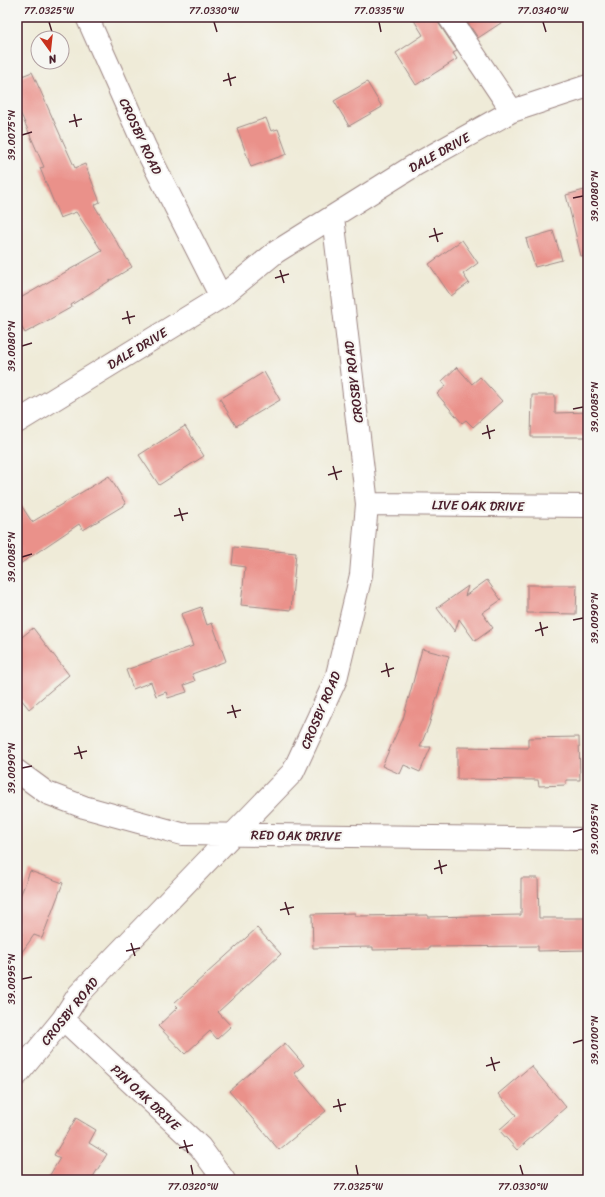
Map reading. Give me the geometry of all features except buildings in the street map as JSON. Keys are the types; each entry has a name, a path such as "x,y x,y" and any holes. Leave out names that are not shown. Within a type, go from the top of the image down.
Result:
{"street":[{"name":"CROSBY ROAD","path":"87,17 145,147 221,297"},
{"path":"449,17 512,111"},
{"name":"DALE DRIVE","path":"17,422 221,297 253,270 283,262 297,253 300,237 415,165 512,111 588,86"},
{"name":"CROSBY ROAD","path":"17,1075 63,1019 79,994 235,834 293,772 336,679 361,575 367,504 333,217"},
{"name":"LIVE OAK DRIVE","path":"367,504 588,506"},
{"name":"RED OAK DRIVE","path":"17,771 47,793 84,807 182,834 588,838"},
{"name":"PIN OAK DRIVE","path":"63,1019 200,1146 224,1180"}]}
